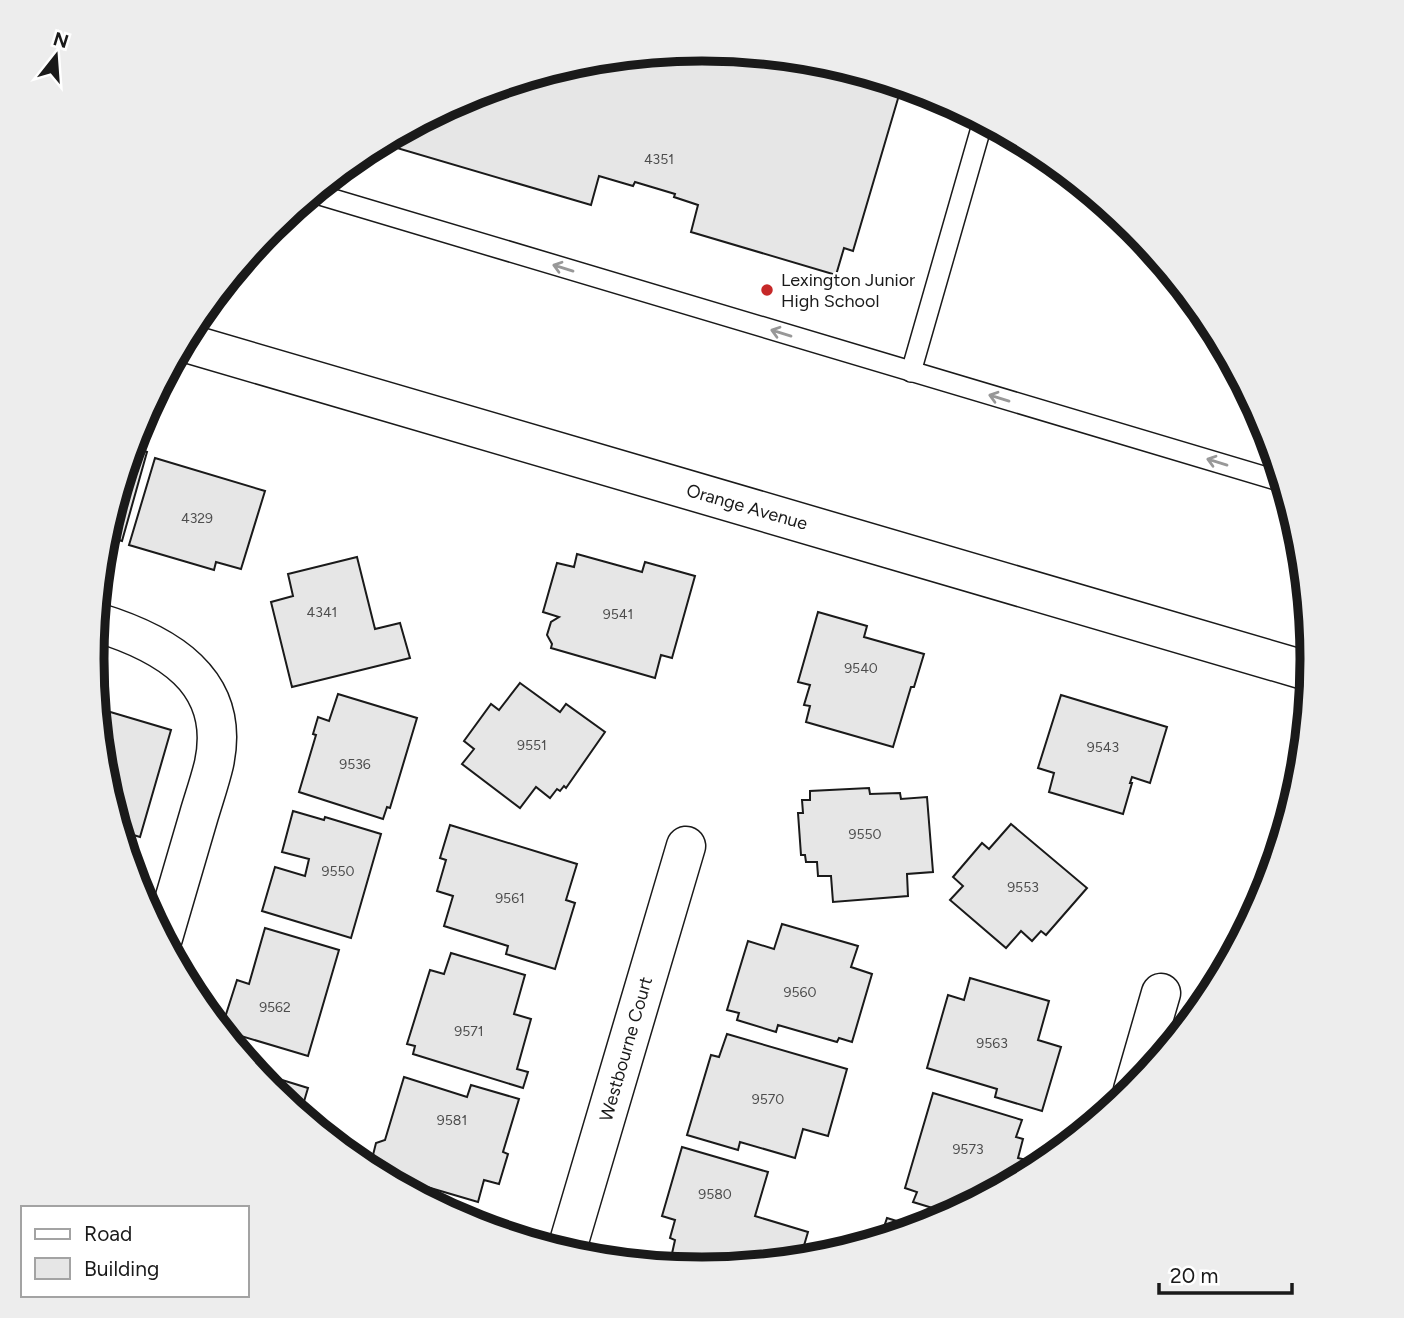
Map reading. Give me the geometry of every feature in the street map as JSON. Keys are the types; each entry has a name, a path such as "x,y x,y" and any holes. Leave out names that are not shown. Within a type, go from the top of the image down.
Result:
{"main road":[{"name":"Orange Avenue","path":"193,345 1300,669"},
{"path":"106,626 142,639 181,662 196,676 207,692 215,714 215,762 167,925"},
{"name":"Westbourne Court","path":"569,1241 686,846"},
{"path":"1140,1065 1161,993"}],"lane":[{"path":"911,372 980,130"},
{"path":"324,196 1271,479"}],"building":[{"path":"702,61 780,66 857,82 899,95 853,251 844,248 836,275 691,232 698,205 674,197 675,194 635,182 633,186 599,176 591,205 394,147 438,123 510,93 585,73 624,66"},
{"path":"142,450 147,452 122,541 117,539"},
{"path":"155,458 265,491 241,569 216,562 214,570 129,545"},
{"path":"577,554 642,572 645,562 695,576 672,658 661,655 655,678 551,648 552,644 547,635 551,622 559,617 543,612 557,563 574,567"},
{"path":"357,557 375,629 400,623 410,658 292,687 271,602 293,596 288,574"},
{"path":"818,612 867,626 864,637 924,654 893,747 806,722 810,706 804,705 810,685 798,682"},
{"path":"520,683 560,712 566,704 605,732 566,788 564,786 560,791 557,789 550,798 536,787 520,808 462,764 474,749 464,741 491,704 499,710"},
{"path":"338,694 417,718 390,808 387,807 383,819 299,792 316,735 313,734 318,717 329,721"},
{"path":"1061,695 1167,727 1150,783 1132,777 1123,814 1049,792 1054,773 1038,768"},
{"path":"107,711 171,730 140,837 131,834 125,814 109,737"},
{"path":"869,788 870,794 900,793 901,799 927,797 933,872 907,874 908,896 833,902 831,876 818,876 817,862 806,862 805,855 801,855 798,813 803,813 802,800 810,800 810,791"},
{"path":"293,811 324,820 325,817 381,834 351,938 262,911 275,867 305,876 309,859 282,852"},
{"path":"1011,824 1087,888 1046,935 1041,931 1032,941 1021,931 1006,948 950,900 963,886 953,877 982,843 989,849"},
{"path":"450,825 577,864 566,900 575,903 555,969 506,954 508,946 444,926 453,896 437,891 446,860 440,858"},
{"path":"782,924 858,946 851,967 872,974 852,1042 839,1038 837,1042 778,1025 776,1032 737,1020 739,1013 727,1010 748,941 774,949"},
{"path":"265,928 339,950 308,1056 238,1035 228,1023 225,1018 237,980 249,984"},
{"path":"451,953 525,975 514,1014 531,1019 517,1069 528,1072 523,1088 413,1054 415,1046 407,1044 430,970 444,974"},
{"path":"970,978 1049,1001 1038,1040 1061,1047 1042,1111 995,1097 997,1089 927,1068 948,995 964,1000"},
{"path":"727,1034 847,1069 828,1136 803,1129 795,1158 740,1142 738,1150 687,1135 711,1055 719,1057"},
{"path":"404,1077 467,1097 471,1085 519,1099 503,1152 508,1154 499,1184 484,1180 478,1202 416,1184 372,1158 376,1143 385,1140"},
{"path":"275,1078 308,1088 303,1104"},
{"path":"933,1093 1022,1120 1016,1137 1023,1139 1018,1158 1027,1160 1001,1177 936,1209 913,1202 917,1192 905,1188"},
{"path":"682,1147 768,1172 755,1216 808,1232 803,1248 780,1252 702,1257 672,1255 675,1240 670,1238 675,1220 662,1216"},
{"path":"887,1218 901,1222 894,1225 884,1228"}],"place":[{"name":"Lexington Junior High School","path":"767,290"}]}
